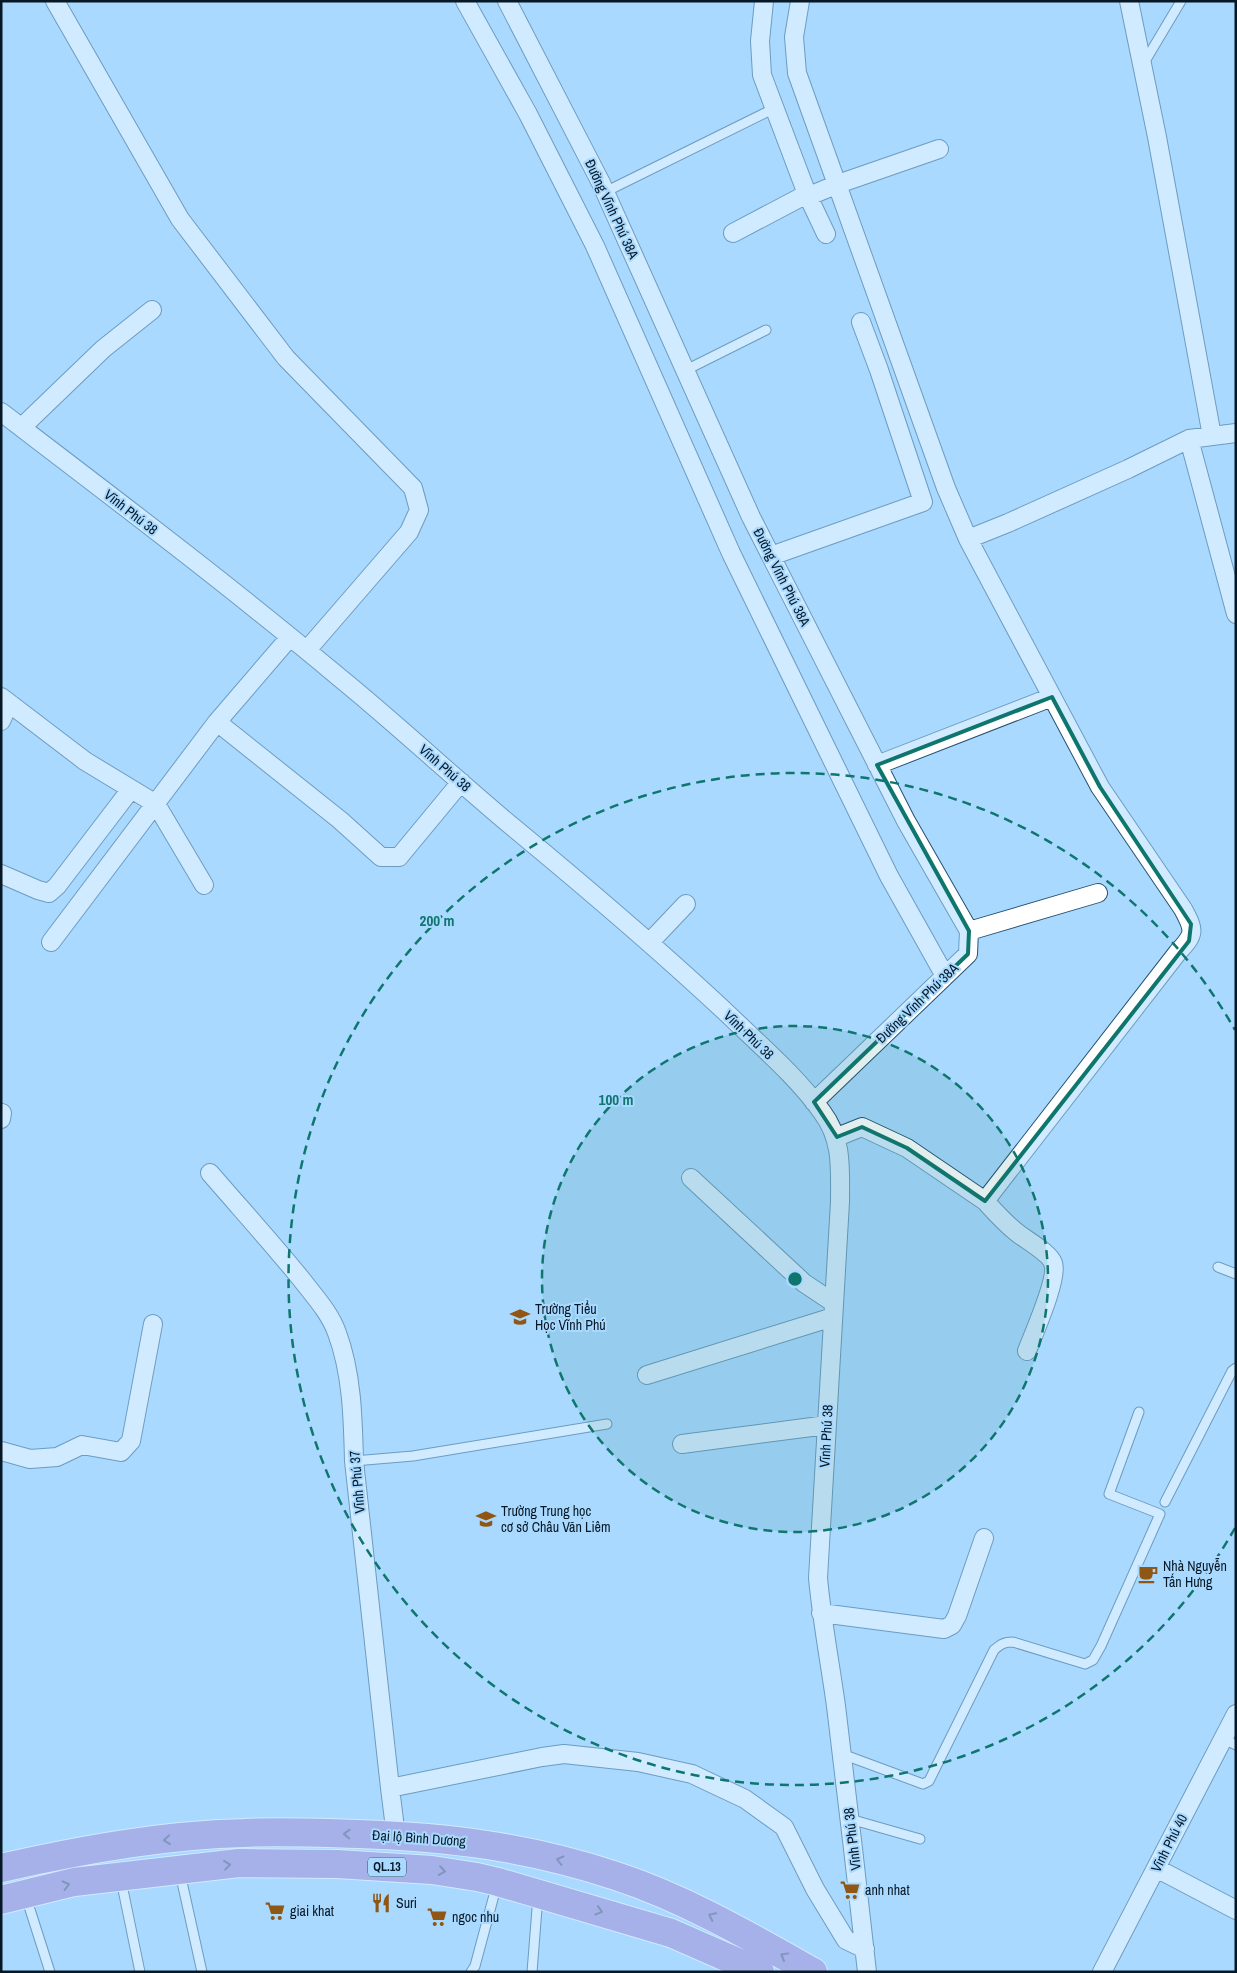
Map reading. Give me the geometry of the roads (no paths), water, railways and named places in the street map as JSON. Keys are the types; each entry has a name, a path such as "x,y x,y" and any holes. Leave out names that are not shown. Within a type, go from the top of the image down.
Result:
{"highway":[{"name":"Đại lộ Bình Dương","path":"1,1868 70,1853 163,1840 243,1833 396,1836 478,1842 512,1848 576,1864 656,1891 722,1922 813,1972"},
{"path":"396,1836 400,1867"},
{"path":"478,1842 488,1879"},
{"name":"QL.13","path":"13,1897 74,1882 239,1864 337,1864 432,1870 488,1879 671,1933 748,1969"}],"street":[{"path":"55,1 180,219 286,358 413,488 419,510 409,532 306,650"},
{"path":"465,1 528,114 595,246 731,553 889,876 945,976"},
{"name":"Đường Vĩnh Phú 38A","path":"507,1 605,192 751,517 906,821 969,930 968,954 814,1102"},
{"path":"764,1 760,40 762,75 826,234"},
{"path":"800,1 794,37 797,73 835,185 946,488 968,539 1100,787 1183,909 1191,924 1193,933 1189,941 1172,960 985,1201"},
{"path":"1129,1 1157,137 1212,436"},
{"path":"733,234 810,195 939,150"},
{"path":"22,427 103,349 152,310"},
{"path":"771,556 923,502 861,322"},
{"name":"Vĩnh Phú 38","path":"1,412 306,650 649,942 708,994 774,1058 824,1113 837,1137 840,1154 840,1202 818,1578 821,1613 842,1754 867,1972"},
{"path":"968,539 1094,485 1189,439 1236,433"},
{"path":"1189,439 1236,614"},
{"path":"51,942 217,722 290,637"},
{"path":"877,764 1052,697"},
{"path":"1,721 5,700 84,761 156,804 204,885"},
{"path":"217,722 340,820 381,857 399,858 461,782"},
{"path":"1,874 49,893 57,886 131,789"},
{"path":"969,930 1098,893"},
{"path":"649,942 686,904"},
{"path":"837,1137 862,1127 907,1148 985,1201 1015,1232 1049,1257 1053,1262 1054,1270 1051,1286 1027,1351"},
{"name":"Vĩnh Phú 37","path":"210,1173 283,1256 326,1311 338,1334 347,1370 352,1408 354,1461 396,1836"},
{"path":"647,1374 834,1310 691,1178"},
{"path":"1,1452 30,1458 57,1457 82,1445 121,1452 131,1441 153,1324"},
{"path":"682,1444 827,1425"},
{"path":"821,1613 944,1629 952,1624 957,1616 984,1538"},
{"name":"Vĩnh Phú 40","path":"1102,1972 1156,1868 1229,1742 1236,1714"},
{"path":"390,1788 542,1756 564,1754 638,1762 692,1774 746,1799 784,1827 815,1889 846,1940 865,1949"},
{"path":"1156,1868 1236,1910"}],"lane":[{"path":"1142,66 1181,1"},
{"path":"605,192 775,108"},
{"path":"686,370 766,330"},
{"path":"1218,1267 1236,1274"},
{"path":"1165,1502 1232,1371 1236,1368"},
{"path":"842,1754 923,1784 929,1781 994,1650 1000,1645 1005,1642 1013,1642 1085,1664 1093,1660 1160,1514 1109,1494 1140,1412"},
{"path":"354,1461 413,1456 606,1424"},
{"path":"850,1819 920,1839"},
{"path":"180,1870 202,1972"},
{"path":"121,1877 140,1972"},
{"path":"471,1972 475,1966 488,1879"},
{"path":"532,1972 538,1893"},
{"path":"13,1897 50,1972"}],"place":[{"name":"Trường Tiểu Học Vĩnh Phú","path":"520,1317"},
{"name":"Trường Trung học cơ sở Châu Văn Liêm","path":"486,1519"},
{"name":"Nhà Nguyễn Tấn Hưng","path":"1148,1574"},
{"name":"anh nhat","path":"850,1890"},
{"name":"Suri","path":"381,1903"},
{"name":"giai khat","path":"275,1911"},
{"name":"ngoc nhu","path":"437,1917"}]}
